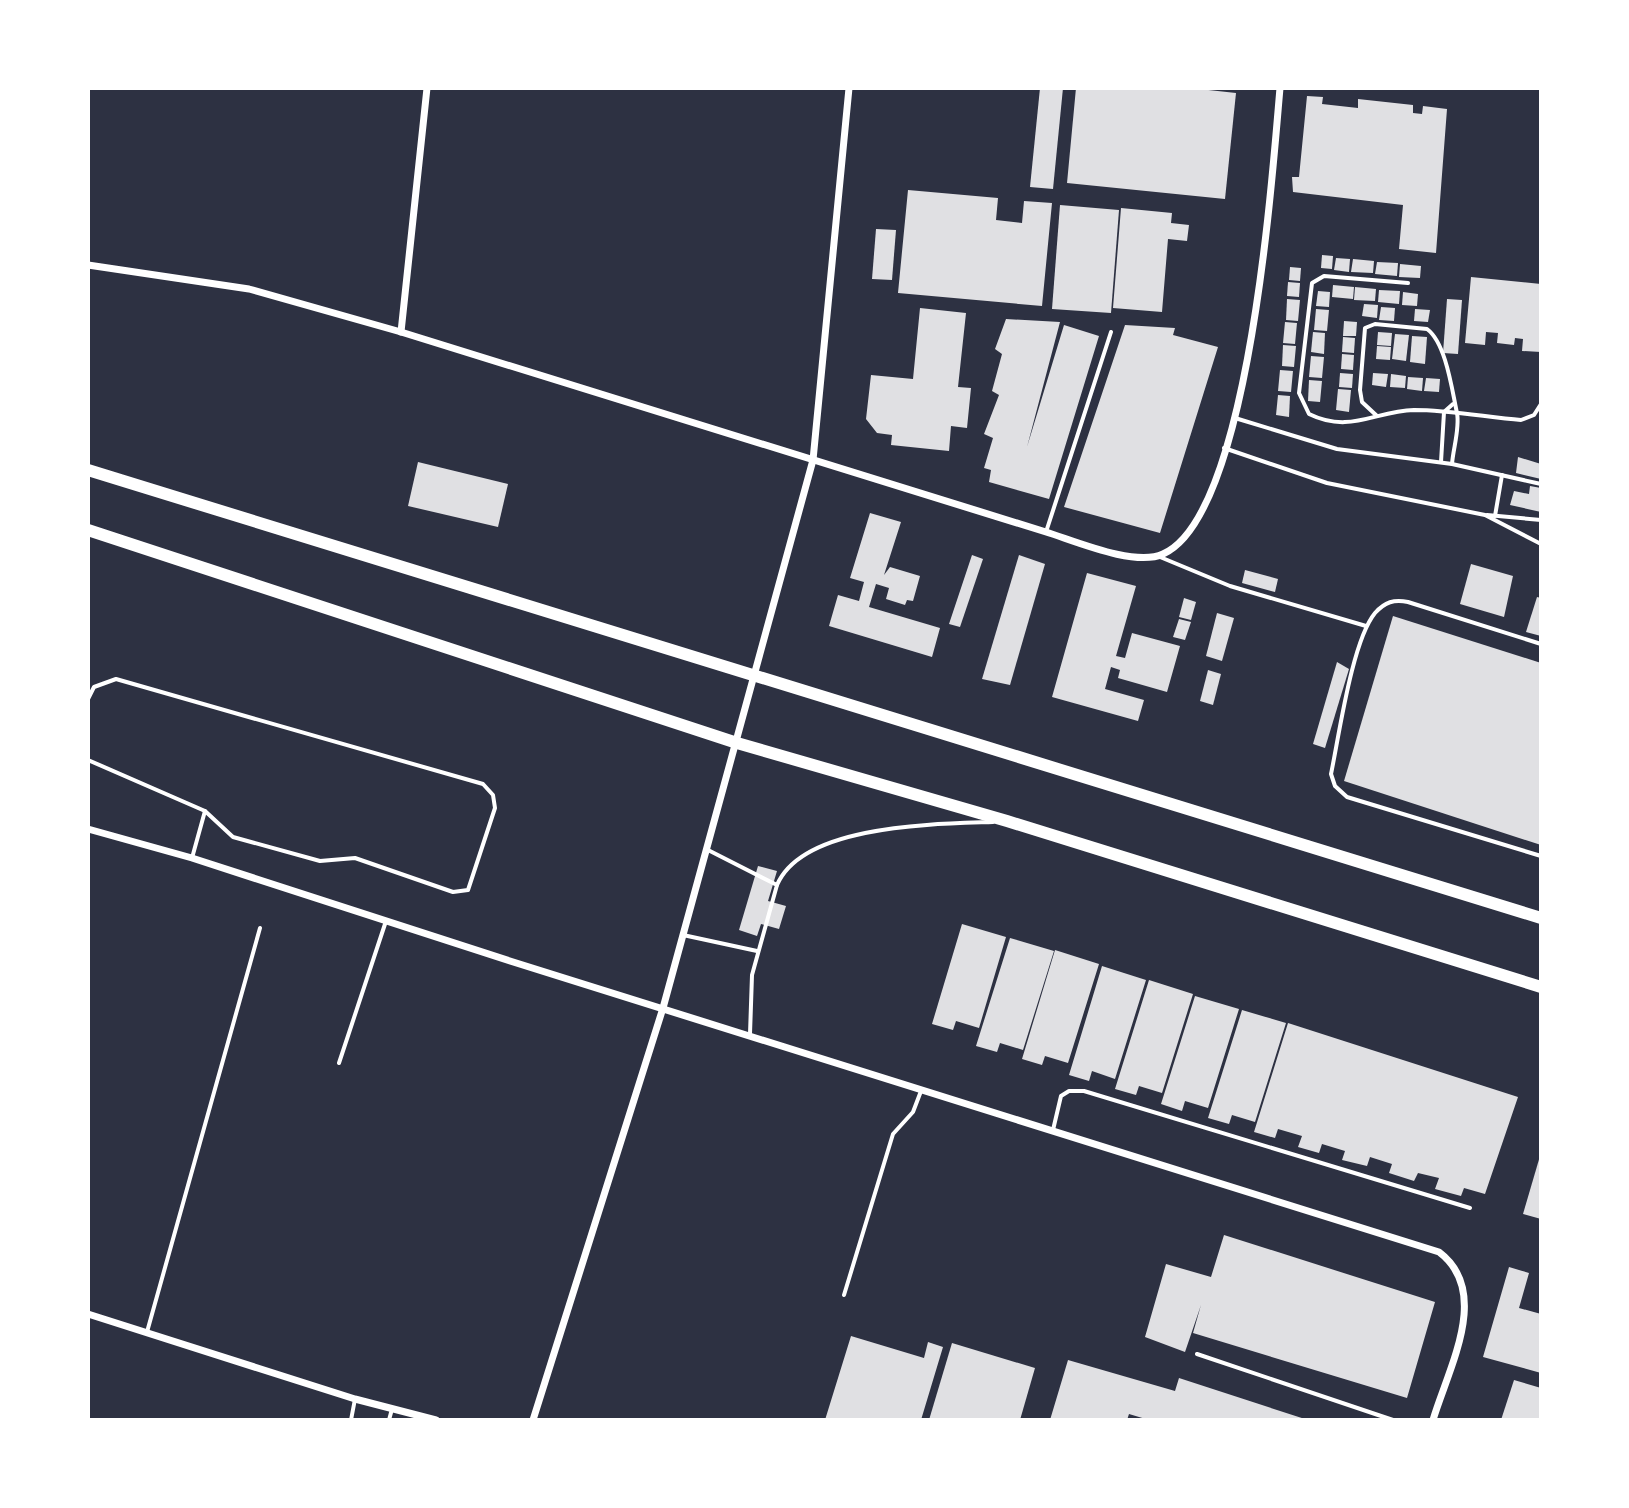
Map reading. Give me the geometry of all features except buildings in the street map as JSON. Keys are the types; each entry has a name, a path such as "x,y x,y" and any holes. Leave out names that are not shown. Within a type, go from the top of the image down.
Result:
{"main road":[{"path":"88,470 1541,918"},
{"path":"88,530 737,743 1007,821 1541,987"}],"street":[{"path":"401,332 427,88"},
{"path":"533,1420 663,1008 756,678 813,460 849,88"},
{"path":"88,265 221,282 401,332 1130,557 1158,556 1185,538 1204,507 1233,417 1258,314 1280,88"},
{"path":"88,829 192,858 750,1036 1418,1243 1451,1261 1461,1278 1466,1296 1463,1321 1433,1420"},
{"path":"88,1314 355,1399 436,1420"}],"lane":[{"path":"1408,283 1324,276 1316,278 1310,286 1299,393 1304,410 1317,418 1341,422 1401,411 1521,420 1534,415 1541,404"},
{"path":"1378,417 1362,402 1363,336 1371,325 1416,326 1432,332 1444,361 1457,413 1452,464"},
{"path":"1046,532 1111,332"},
{"path":"1441,463 1444,412 1453,404"},
{"path":"1233,417 1337,449 1452,464 1541,484"},
{"path":"1223,448 1327,483 1495,518 1541,544"},
{"path":"1495,518 1502,475"},
{"path":"1495,518 1541,520"},
{"path":"1158,556 1230,586 1366,626"},
{"path":"1541,644 1397,600 1382,606 1366,626 1331,774 1338,790 1347,797 1541,856"},
{"path":"88,699 94,687 116,679 483,784 493,795 495,808 468,890 462,892 355,858 320,861 233,837 205,811 88,760"},
{"path":"192,858 205,811"},
{"path":"750,1036 751,983 757,951 777,885 783,872 796,859 854,837 914,826 1007,821"},
{"path":"706,849 777,885"},
{"path":"339,1063 386,921"},
{"path":"147,1332 260,928"},
{"path":"683,935 757,951"},
{"path":"844,1295 893,1134 913,1112 922,1089"},
{"path":"1053,1130 1061,1096 1069,1091 1084,1091 1470,1208"},
{"path":"1197,1354 1393,1420"},
{"path":"351,1420 355,1399"},
{"path":"389,1420 393,1407"}]}
